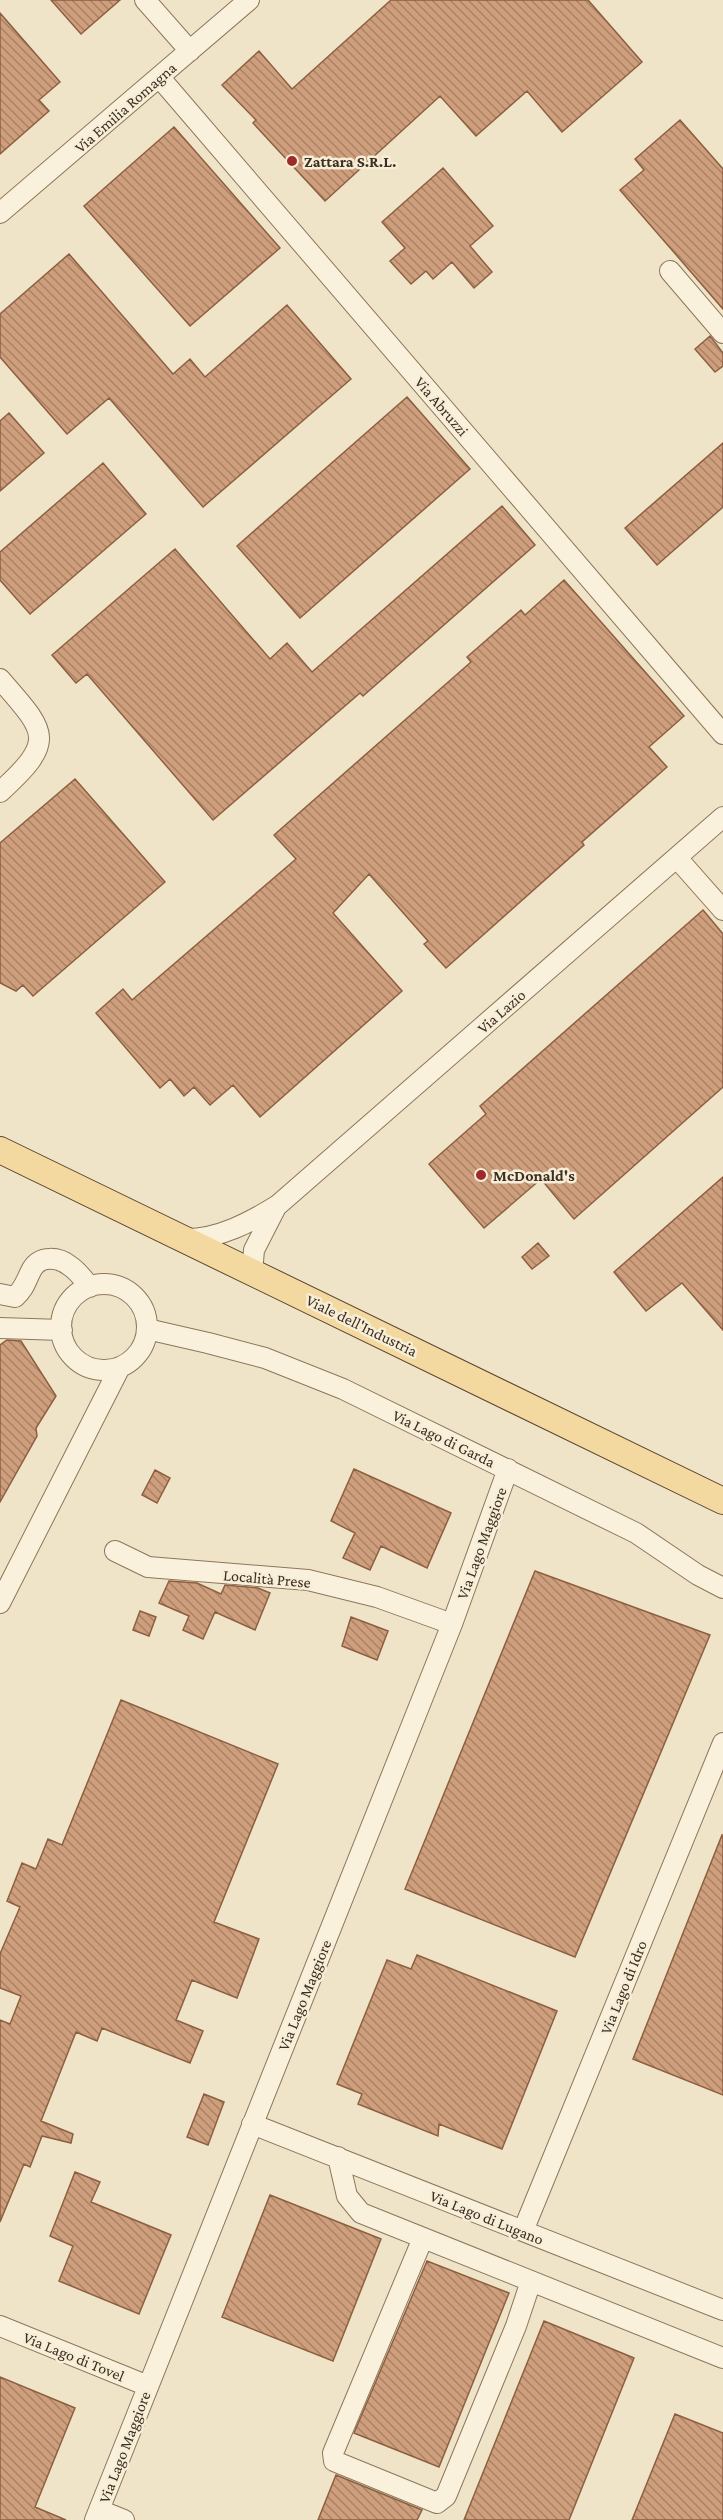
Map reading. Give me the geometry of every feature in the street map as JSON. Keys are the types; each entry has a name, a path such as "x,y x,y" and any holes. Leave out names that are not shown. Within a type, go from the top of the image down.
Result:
{"main road":[{"name":"Viale dell'Industria","path":"0,1150 723,1501"}],"street":[{"path":"145,0 190,51"},
{"name":"Via Emilia Romagna","path":"0,213 249,0"},
{"name":"Via Abruzzi","path":"160,78 723,734"},
{"path":"670,270 723,333"},
{"path":"0,679 27,710 40,733 39,746 32,761 0,792"},
{"name":"Via Lazio","path":"278,1205 723,817"},
{"path":"677,858 723,910"},
{"path":"186,1239 199,1239 236,1227 278,1205"},
{"path":"252,1273 254,1250 278,1205"},
{"path":"0,1294 15,1297 25,1288 33,1266 40,1260 53,1258 70,1265 90,1287"},
{"path":"104,1284 117,1286 130,1293 140,1303 146,1315 147,1329 139,1352 130,1361 120,1367 106,1370 92,1368 80,1362 64,1342 62,1330 63,1316 69,1303 78,1293 104,1284"},
{"path":"0,1328 62,1330"},
{"name":"Via Lago di Garda","path":"147,1329 208,1342 265,1358 343,1389 636,1533 698,1575 723,1588"},
{"path":"0,1604 120,1367"},
{"name":"Via Lago Maggiore","path":"97,2515 452,1624 508,1469"},
{"name":"Località Prese","path":"115,1551 148,1567 308,1580 377,1597 452,1624"},
{"name":"Via Lago di Idro","path":"523,2231 723,1743"},
{"name":"Via Lago di Lugano","path":"252,2124 723,2310"},
{"path":"338,2157 347,2196 361,2213 723,2358"},
{"path":"423,2238 333,2453 334,2461 437,2503 446,2496 516,2326 531,2281"},
{"name":"Via Lago di Tovel","path":"0,2326 148,2386"},
{"path":"97,2515 124,2520"}],"building":[{"path":"51,0 120,0 81,34"},
{"path":"391,0 588,0 642,62 562,132 527,91 476,136 440,96 325,201 253,123 256,120 222,85 259,51 292,89"},
{"path":"0,13 60,82 39,100 49,111 0,154"},
{"path":"680,120 723,169 723,309 620,190 644,170 635,159"},
{"path":"174,127 280,248 190,326 84,206"},
{"path":"443,168 493,226 470,246 492,272 474,288 452,262 433,279 426,271 411,284 390,261 405,248 382,222"},
{"path":"69,254 173,374 190,359 205,377 287,305 351,379 203,507 109,398 67,434 0,357 0,314"},
{"path":"710,336 723,353 723,366 715,372 695,349"},
{"path":"407,397 470,469 300,618 237,546"},
{"path":"9,413 44,453 0,491 0,421"},
{"path":"723,443 723,507 657,565 625,528"},
{"path":"103,463 146,514 30,614 0,580 0,552"},
{"path":"502,506 535,545 363,696 360,693 213,820 87,674 76,683 52,655 175,549 270,659 287,643 312,672"},
{"path":"564,580 684,716 649,747 667,767 582,842 584,845 446,968 424,944 428,941 369,874 333,913 402,991 260,1117 233,1085 210,1105 194,1087 184,1096 170,1079 160,1088 96,1013 123,989 132,1000 296,859 274,835 471,662 467,657 521,610 525,615"},
{"path":"75,779 165,882 33,996 23,985 16,991 0,983 0,843"},
{"path":"703,910 723,934 723,1087 574,1219 541,1179 484,1228 429,1164 486,1114 480,1106"},
{"path":"723,1177 723,1330 682,1283 646,1311 614,1272"},
{"path":"538,1243 549,1256 532,1269 522,1257"},
{"path":"7,1340 21,1341 56,1396 36,1428 37,1436 0,1502 0,1345"},
{"path":"354,1469 451,1513 427,1568 381,1546 370,1570 343,1558 355,1533 331,1521"},
{"path":"155,1470 170,1478 157,1503 142,1495"},
{"path":"535,1571 710,1635 575,1957 405,1889"},
{"path":"169,1581 197,1583 221,1594 225,1585 258,1588 270,1593 255,1630 215,1612 203,1639 183,1630 189,1616 159,1603"},
{"path":"140,1611 156,1617 149,1636 133,1630"},
{"path":"351,1617 388,1631 377,1660 342,1646"},
{"path":"121,1700 278,1764 214,1922 259,1939 237,1998 192,1980 176,2020 203,2031 190,2063 102,2028 97,2041 76,2032 41,2121 73,2134 71,2143 42,2136 30,2167 24,2164 0,2222 0,2020 10,2024 21,1996 0,1988 0,1954 20,1907 7,1901 22,1863 36,1869 48,1839 62,1845"},
{"path":"723,1835 723,2095 633,2059"},
{"path":"417,1955 557,2011 502,2149 439,2124 438,2136 358,2104 362,2094 337,2084 387,1960 411,1969"},
{"path":"204,2094 224,2102 208,2145 187,2137"},
{"path":"75,2172 100,2182 91,2202 171,2235 139,2314 59,2281 73,2246 50,2236"},
{"path":"270,2195 381,2239 333,2361 222,2317"},
{"path":"427,2261 509,2293 439,2467 354,2433"},
{"path":"544,2321 634,2358 569,2520 464,2520"},
{"path":"0,2377 75,2408 35,2507 66,2520 0,2520"},
{"path":"675,2414 723,2433 723,2520 632,2520"},
{"path":"336,2475 422,2510 417,2520 318,2520"}],"place":[{"name":"Zattara S.R.L.","path":"292,161"},
{"name":"McDonald's","path":"481,1175"}]}
